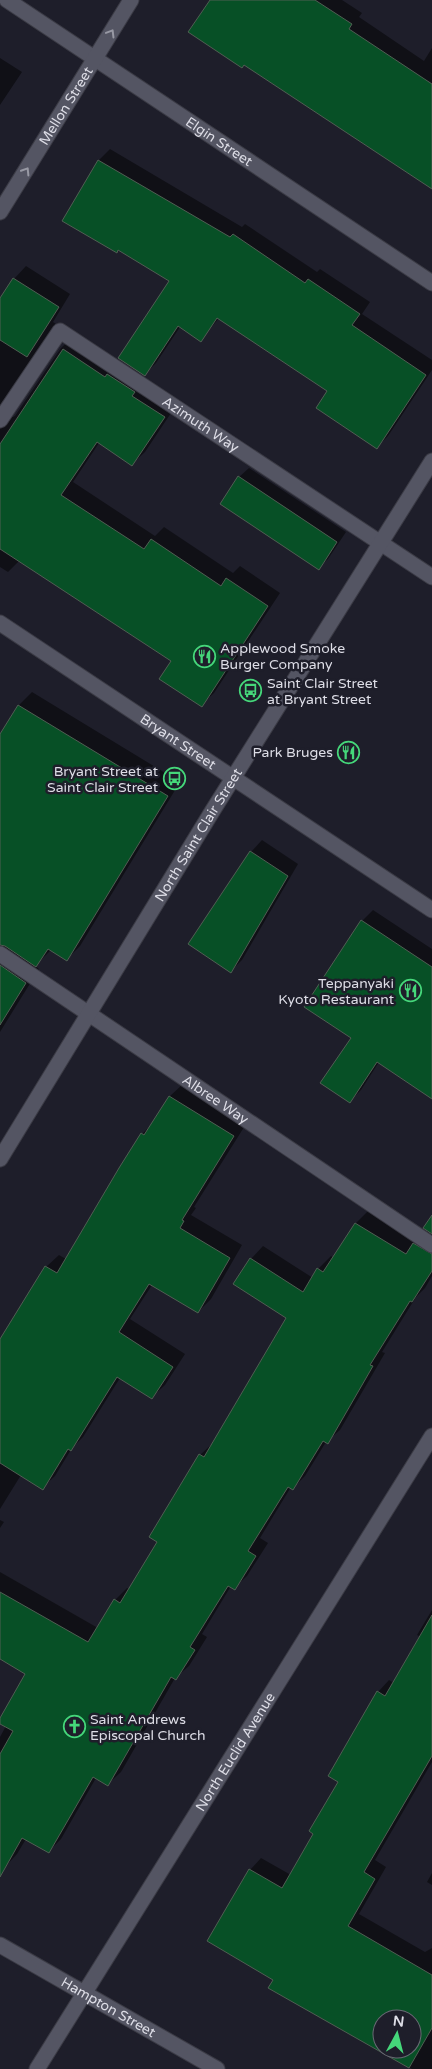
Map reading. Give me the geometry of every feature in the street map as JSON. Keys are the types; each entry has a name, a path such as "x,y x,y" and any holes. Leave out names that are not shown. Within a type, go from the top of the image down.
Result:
{"street":[{"name":"Elgin Street","path":"7,0 432,283"},
{"name":"Mellon Street","path":"0,212 131,0"},
{"name":"Azimuth Way","path":"0,420 60,330 432,577"},
{"name":"North Saint Clair Street","path":"0,1159 213,810 432,461"},
{"name":"Bryant Street","path":"0,623 432,910"},
{"name":"Albree Way","path":"0,954 432,1245"},
{"name":"North Euclid Avenue","path":"37,2069 432,1436"},
{"name":"Hampton Street","path":"0,1945 217,2069"}],"building":[{"path":"210,0 315,0 352,24 349,29 432,84 432,189 244,65 242,68 188,32"},
{"path":"98,160 230,237 233,234 305,283 308,279 360,314 352,325 426,375 377,449 316,408 327,391 217,318 201,342 178,326 145,376 118,358 169,281 118,250 117,253 62,221"},
{"path":"13,278 59,307 27,357 0,340 0,298"},
{"path":"63,349 105,377 107,374 135,392 132,396 165,417 132,466 97,442 61,495 144,549 151,539 221,586 226,578 268,606 202,707 159,679 171,661 0,549 0,444"},
{"path":"238,476 337,542 319,570 220,504"},
{"path":"18,705 168,796 67,961 48,949 36,967 5,946 0,945 0,734"},
{"path":"250,851 288,876 231,973 188,944"},
{"path":"361,920 432,967 432,1099 377,1062 350,1103 320,1083 351,1038 304,1007"},
{"path":"0,965 26,983 0,1025"},
{"path":"169,1096 234,1136 182,1220 184,1221 180,1228 230,1258 198,1313 149,1284 119,1332 173,1367 152,1399 117,1377 71,1451 68,1449 43,1490 0,1463 0,1339 45,1266 57,1273 141,1133 144,1135"},
{"path":"432,1215 432,1234 423,1228"},
{"path":"355,1223 406,1254 413,1243 432,1254 432,1271 412,1302 410,1301 370,1365 373,1366 328,1444 323,1441 293,1490 288,1487 248,1551 256,1556 235,1590 228,1586 190,1647 195,1650 176,1680 171,1677 108,1786 93,1777 49,1853 22,1838 0,1877 0,1754 13,1731 0,1724 0,1718 25,1674 0,1659 0,1592 88,1642 114,1599 120,1603 157,1542 149,1537 199,1454 204,1457 286,1318 233,1284 250,1258 303,1292 317,1268 323,1272"},
{"path":"432,1615 432,1756 364,1872 375,1879 348,1926 432,1975 432,2028 422,2045 422,2009 372,2009 372,2047 268,1988 273,1980 207,1941 249,1869 282,1888 313,1834 309,1831 338,1782 328,1776 377,1691 385,1696"},
{"path":"393,2059 414,2059 409,2068"}],"place":[{"name":"Applewood Smoke Burger Company","path":"204,656"},
{"name":"Saint Clair Street at Bryant Street","path":"251,691"},
{"name":"Park Bruges","path":"349,752"},
{"name":"Bryant Street at Saint Clair Street","path":"174,779"},
{"name":"Teppanyaki Kyoto Restaurant","path":"410,991"},
{"name":"Saint Andrews Episcopal Church","path":"74,1727"}]}
